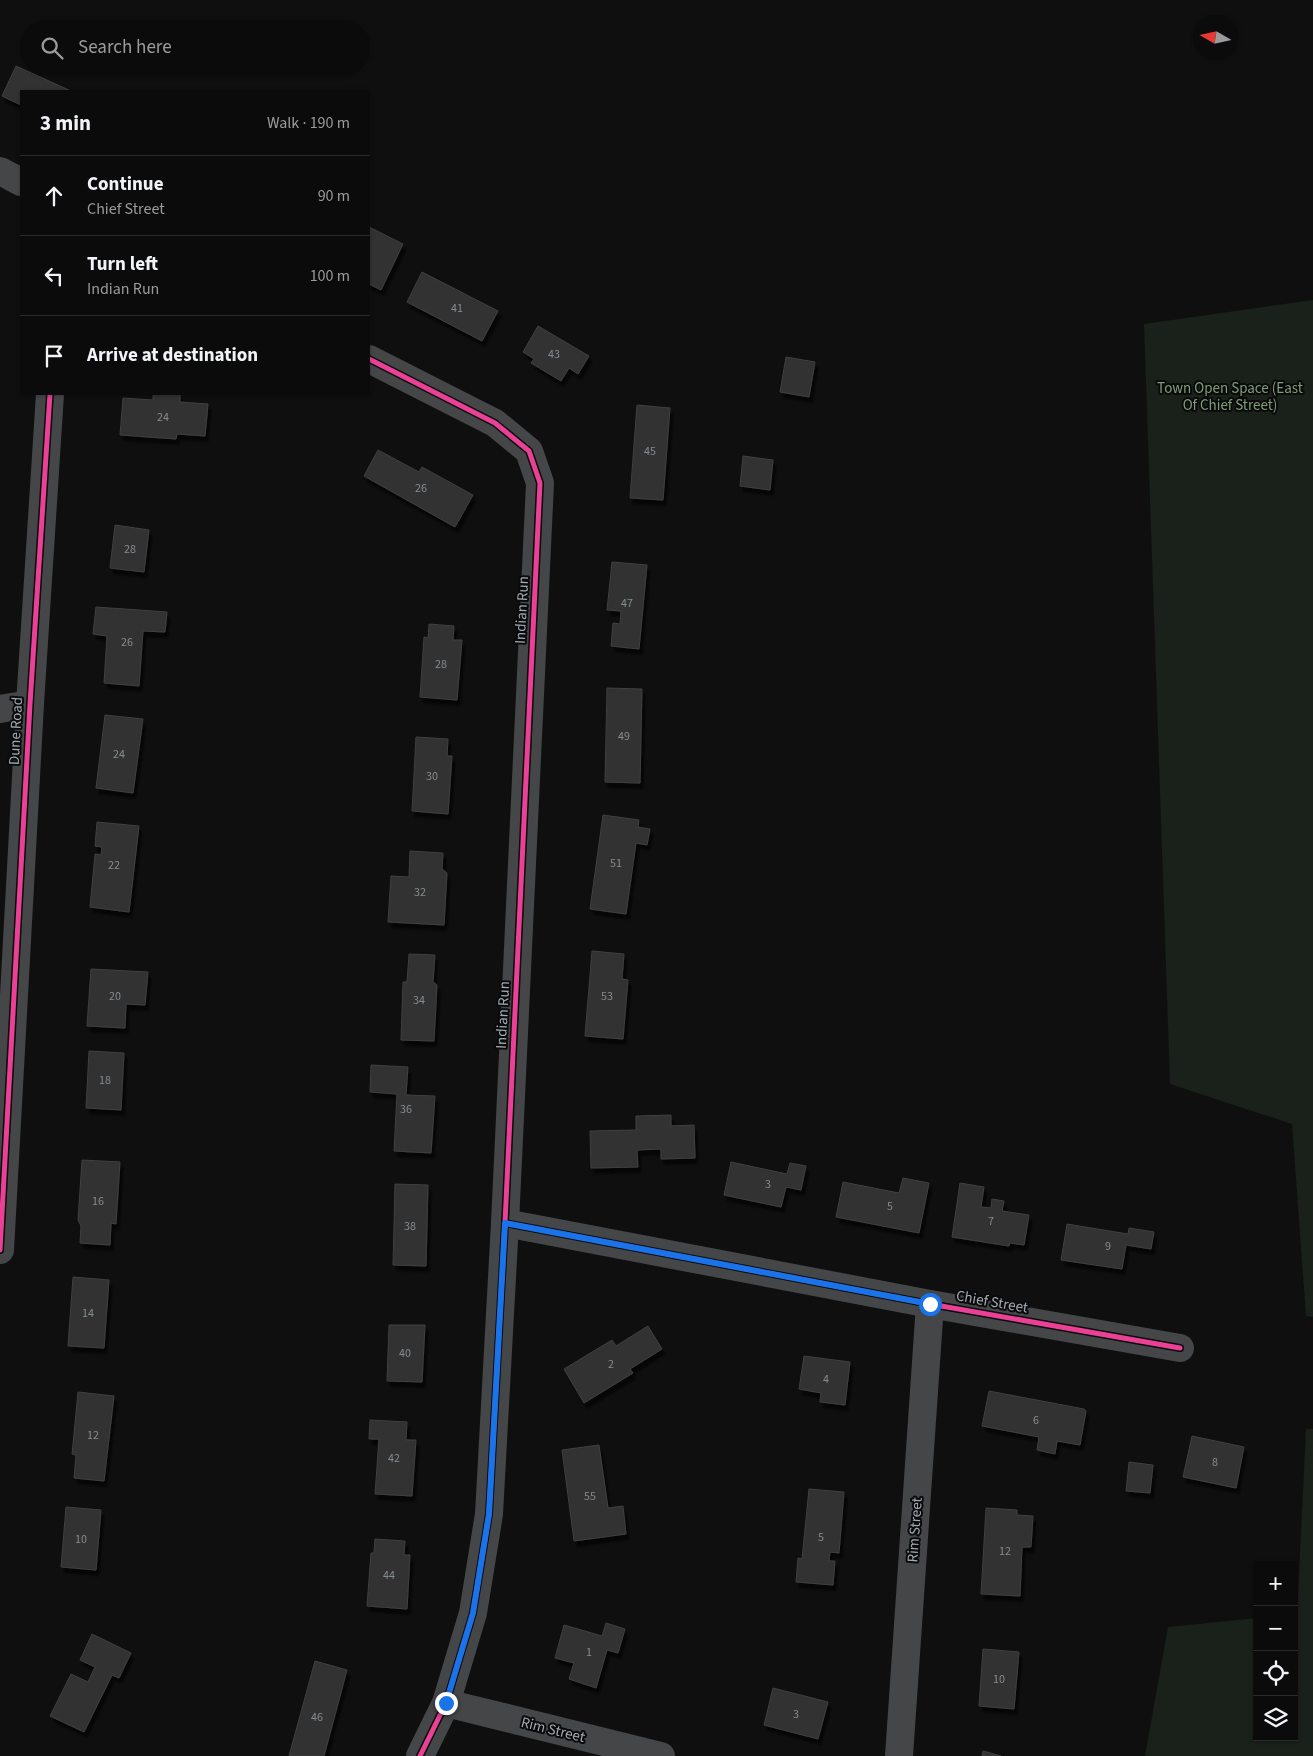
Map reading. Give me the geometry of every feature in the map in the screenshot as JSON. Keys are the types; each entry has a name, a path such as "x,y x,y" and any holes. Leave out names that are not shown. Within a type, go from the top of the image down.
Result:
{"street":[{"path":"0,171 20,181"},
{"name":"Indian Run","path":"370,360 495,423 529,451 540,483 505,1223 489,1514 473,1613 446,1703 420,1756"},
{"name":"Dune Road","path":"0,1250 30,704 50,395"},
{"path":"0,708 30,704"},
{"name":"Chief Street","path":"505,1223 930,1304 1180,1348"},
{"name":"Rim Street","path":"899,1756 930,1304"},
{"name":"Rim Street","path":"446,1703 661,1756"}],"green space":[{"name":"Town Open Space (East Of Chief Street)","path":"1313,300 1313,1317 1306,1316 1292,1124 1170,1084 1144,324"},
{"path":"1306,1429 1313,1429 1313,1756 1145,1756 1168,1627 1253,1618 1253,1741 1298,1741 1298,1594"}],"building":[{"path":"16,66 20,68 20,75 36,75 69,90 20,90 20,105 2,96"},
{"path":"370,228 403,244 381,290 370,284"},
{"path":"422,272 498,311 482,341 407,302"},
{"path":"538,326 589,356 578,374 569,368 561,381 531,363 534,359 523,352"},
{"path":"786,357 815,362 809,397 780,392"},
{"path":"153,395 180,395 180,402 208,404 205,436 177,434 176,439 120,435 123,398 153,400"},
{"path":"637,405 670,408 663,500 630,498"},
{"path":"378,450 419,472 422,467 473,495 455,527 364,476"},
{"path":"743,456 773,460 770,490 740,486"},
{"path":"115,525 149,530 144,572 110,568"},
{"path":"612,562 647,565 639,649 611,646 613,623 620,624 621,611 607,610"},
{"path":"96,607 167,612 165,632 143,631 139,686 104,683 107,636 93,634"},
{"path":"429,624 454,626 453,640 462,640 457,700 420,697 424,637 428,638"},
{"path":"607,688 642,689 640,783 605,782"},
{"path":"105,715 143,719 133,793 96,788"},
{"path":"416,737 448,739 447,756 452,756 448,814 412,811"},
{"path":"603,815 639,820 638,827 650,829 647,845 636,843 626,914 590,909"},
{"path":"97,822 139,826 129,912 90,907 95,854 101,855 102,847 95,846"},
{"path":"410,851 443,853 442,869 447,873 444,925 388,922 391,876 409,877"},
{"path":"592,951 624,954 622,979 628,980 623,1039 585,1036"},
{"path":"409,954 435,955 433,982 437,985 434,1041 401,1040 403,982 407,982"},
{"path":"91,969 148,972 145,1005 126,1004 125,1028 87,1026"},
{"path":"89,1051 124,1053 121,1110 86,1108"},
{"path":"371,1065 408,1067 406,1095 435,1096 431,1153 394,1151 397,1094 370,1092"},
{"path":"671,1115 671,1126 694,1125 695,1158 661,1159 661,1149 637,1150 638,1167 591,1168 590,1131 636,1130 636,1116"},
{"path":"82,1160 120,1162 116,1224 111,1223 110,1245 80,1243 81,1226 78,1220"},
{"path":"731,1162 787,1174 790,1163 806,1166 801,1190 786,1187 781,1207 724,1195"},
{"path":"903,1178 929,1183 919,1233 836,1217 843,1182 899,1193"},
{"path":"960,1183 984,1187 981,1207 991,1208 992,1199 1004,1201 1002,1211 1029,1215 1024,1245 1010,1243 1009,1246 952,1237"},
{"path":"395,1184 428,1185 426,1266 393,1265"},
{"path":"1067,1224 1128,1234 1129,1228 1154,1232 1151,1249 1126,1245 1122,1269 1061,1260"},
{"path":"73,1277 109,1280 104,1348 68,1346"},
{"path":"389,1325 425,1325 422,1382 387,1381"},
{"path":"648,1326 662,1349 630,1369 633,1373 584,1403 564,1369 612,1340 616,1346"},
{"path":"804,1356 850,1362 845,1405 820,1402 821,1393 799,1389"},
{"path":"989,1391 1084,1409 1086,1411 1080,1445 1057,1441 1055,1454 1037,1450 1039,1437 982,1426"},
{"path":"78,1392 114,1396 104,1481 74,1478 76,1455 72,1454"},
{"path":"370,1420 407,1422 406,1440 416,1440 412,1496 375,1494 379,1439 369,1439"},
{"path":"1192,1436 1244,1447 1236,1488 1183,1477"},
{"path":"599,1445 608,1508 623,1506 626,1534 574,1541 562,1450"},
{"path":"1129,1462 1153,1465 1150,1493 1126,1491"},
{"path":"809,1489 844,1492 839,1553 830,1552 829,1561 835,1561 833,1585 796,1582 798,1558 802,1559"},
{"path":"66,1507 101,1510 96,1570 61,1567"},
{"path":"986,1508 1017,1510 1017,1515 1033,1516 1031,1547 1022,1547 1020,1596 981,1594"},
{"path":"375,1539 405,1541 404,1555 410,1555 407,1609 367,1606 371,1553 374,1553"},
{"path":"606,1623 625,1629 618,1653 607,1650 596,1688 569,1679 574,1663 555,1658 564,1625 602,1636"},
{"path":"92,1634 131,1653 119,1678 112,1675 84,1732 50,1716 71,1674 88,1682 95,1667 80,1660"},
{"path":"983,1649 1019,1652 1014,1709 979,1706"},
{"path":"315,1661 347,1670 324,1756 289,1756"},
{"path":"773,1688 828,1702 818,1739 764,1725"},
{"path":"983,1751 1001,1756 982,1756"}],"cycle path":[{"path":"370,360 495,423 529,451 540,483 505,1223 489,1514 473,1613 446,1703 420,1756"},
{"path":"0,1250 30,704 50,395"},
{"path":"505,1223 930,1304 1180,1348"}],"route":[{"path":"446,1703 473,1613 489,1514 505,1223 930,1304"}]}
